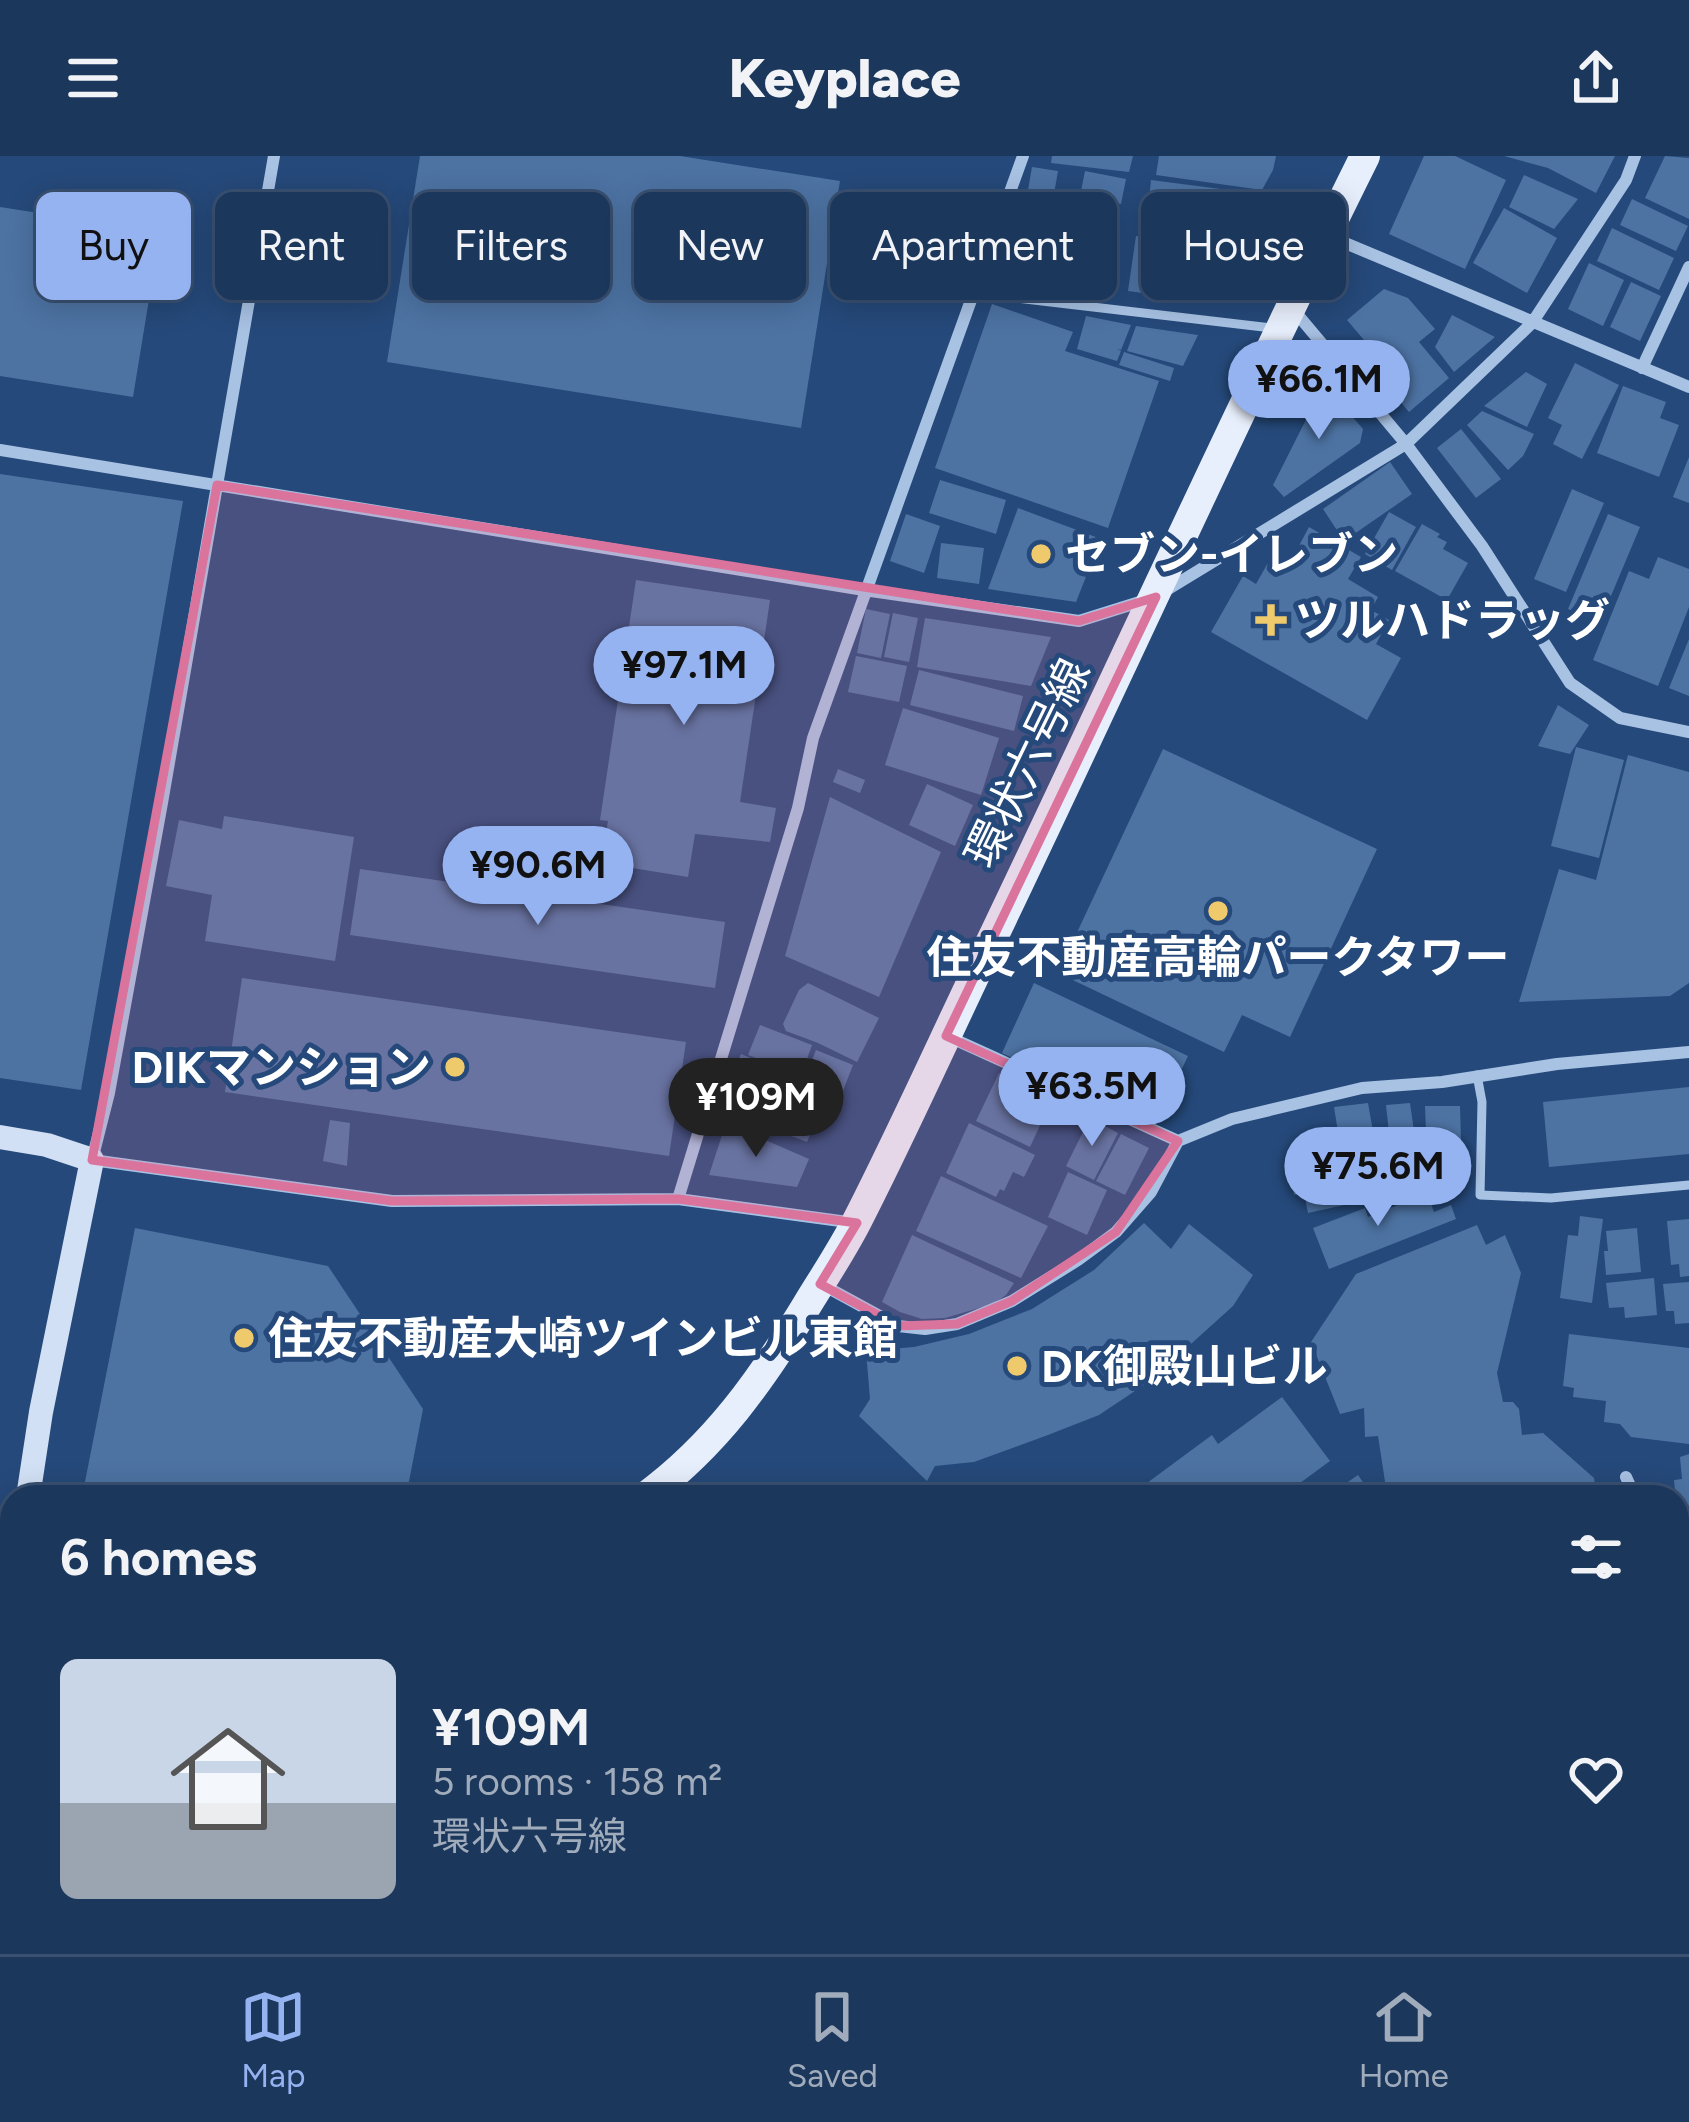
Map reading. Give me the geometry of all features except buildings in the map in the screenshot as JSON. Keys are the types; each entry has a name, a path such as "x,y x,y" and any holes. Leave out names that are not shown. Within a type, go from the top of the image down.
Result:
{"main road":[{"name":"環状六号線","path":"1346,194 1365,156"},
{"name":"環状六号線","path":"661,1485 739,1408 778,1354 856,1223 1292,300"}],"street":[{"path":"30,1485 109,1093 274,156"},
{"path":"1010,192 1023,156"},
{"path":"0,450 1079,621 1156,597 1406,444 1532,323 1626,180 1635,156"},
{"path":"1346,244 1689,387"},
{"path":"1642,368 1689,267"},
{"path":"678,1199 791,829 813,738 971,300"},
{"path":"1284,317 1406,444 1482,546 1570,683 1620,718 1689,732"},
{"path":"946,1036 1178,1141"},
{"path":"820,1283 898,1326 925,1330 957,1324 1012,1301 1116,1232 1151,1192 1178,1141 1232,1119 1362,1088 1689,1052"},
{"path":"0,1137 92,1160 392,1201 678,1199 856,1223"},
{"path":"1626,1478 1630,1485"}],"lane":[{"path":"1064,300 1284,317"},
{"path":"1478,1075 1480,1195 1551,1198 1689,1185"}],"highlighted area":[{"path":"217,485 1079,621 1156,597 946,1036 1178,1141 1116,1232 1012,1301 957,1324 898,1326 820,1284 857,1223 678,1199 392,1201 92,1160"}],"place":[{"name":"セブン-イレブン","path":"1041,554"},
{"name":"ツルハドラッグ","path":"1271,620"},
{"name":"住友不動産高輪パークタワー","path":"1218,911"},
{"name":"DIKマンション","path":"455,1067"},
{"name":"住友不動産大崎ツインビル東館","path":"244,1338"},
{"name":"DK御殿山ビル","path":"1017,1366"}]}
